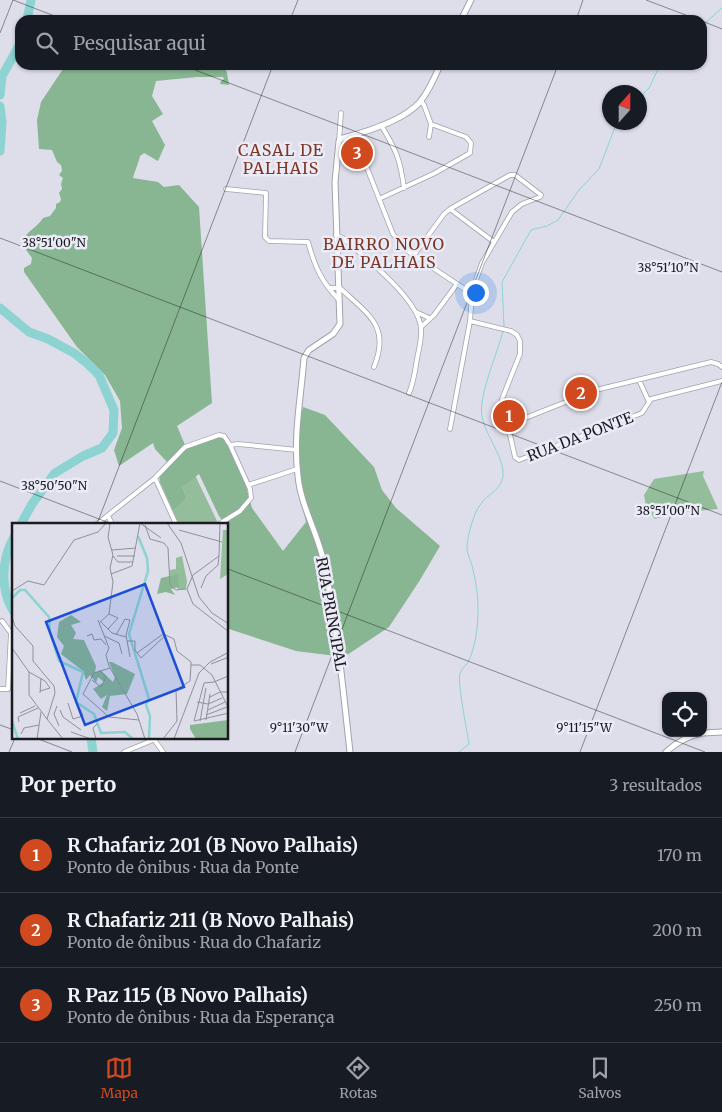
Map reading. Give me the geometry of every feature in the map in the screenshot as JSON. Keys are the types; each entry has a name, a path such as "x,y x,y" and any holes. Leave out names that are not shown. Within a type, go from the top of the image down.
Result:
{"street":[{"path":"464,15 471,0"},
{"path":"339,141 398,118 421,101 437,70"},
{"path":"421,101 431,124 429,137"},
{"path":"339,141 341,113"},
{"path":"379,199 435,173 470,153 471,143 466,137 431,124"},
{"path":"381,125 396,151 404,188"},
{"path":"354,135 393,234 406,250 472,294"},
{"name":"RUA PRINCIPAL","path":"339,141 335,182 340,324 333,334 309,350 304,358 297,435 297,469 304,507 324,563 342,679 350,752"},
{"path":"414,256 450,209 513,174 541,195 516,208 482,263 472,294 470,321 450,429"},
{"path":"226,189 266,193 265,237 268,241 308,242 316,267 339,300"},
{"path":"450,209 494,242"},
{"path":"336,235 343,238 405,296 416,312 421,327 420,344 409,392"},
{"path":"421,327 434,315 457,284"},
{"path":"329,288 340,288 378,326 381,341 379,355 374,367"},
{"path":"416,312 429,318"},
{"name":"RUA DA PONTE","path":"470,321 507,329 517,335 520,354 502,399 515,457 519,460 642,413 649,402 655,397 722,381"},
{"path":"508,424 596,390 712,362 722,367"},
{"path":"639,380 649,402"},
{"path":"98,523 155,478 185,447 219,435 224,436 230,446 248,485 251,498 240,511 221,523"},
{"path":"230,446 238,444 297,450"},
{"path":"248,485 297,469"},
{"path":"155,478 176,523"},
{"path":"108,516 112,523"},
{"path":"0,689 8,690 11,633 2,621"},
{"path":"707,733 722,732"},
{"path":"666,752 686,737"},
{"path":"124,752 151,740"},
{"path":"154,740 163,752"}],"green space":[{"path":"62,70 226,70 229,85 220,84 224,79 223,77 197,77 156,81 152,96 163,114 152,121 165,145 158,161 144,153 140,156 133,178 158,182 164,187 179,185 199,207 212,403 177,426 185,445 219,436 225,440 245,483 252,508 283,551 306,522 295,477 293,446 303,407 325,415 374,467 382,490 396,508 440,546 389,627 344,657 296,651 229,629 229,523 224,523 219,516 199,474 182,487 187,498 173,511 160,482 159,475 167,462 155,449 153,443 119,466 114,450 122,428 120,401 105,375 77,347 24,272 24,268 31,264 32,258 21,243 26,235 43,218 50,216 56,208 56,204 60,202 59,193 62,189 63,178 59,175 62,171 61,165 57,162 52,150 39,149 37,120 41,102"},
{"path":"704,471 703,476 718,509 676,513 654,518 646,506 644,495 654,479"},
{"path":"195,475 217,521 215,523 179,523 173,511 187,498 182,487"}],"waterway":[{"path":"28,15 31,0"},
{"path":"707,22 722,8"},
{"path":"0,95 2,76 15,53"},
{"path":"647,90 658,70"},
{"path":"0,106 2,122 0,151"},
{"path":"504,327 502,282 531,230 547,226 558,220 579,190 599,169 614,130"},
{"path":"0,308 29,332 48,339 74,353 88,364 99,375 114,410 113,433 102,448 83,456 55,473 32,504 22,523"},
{"path":"459,752 469,744 459,678 473,648 478,614 477,589 467,551 468,540 478,509 483,501 497,489 503,476 501,462 482,416 483,397 503,331"},
{"path":"12,542 7,555 4,575 6,595 12,609"},
{"path":"91,740 93,752"}],"place":[{"name":"R Paz 115 (B Novo Palhais)","path":"357,153"},
{"name":"R Chafariz 211 (B Novo Palhais)","path":"581,393"},
{"name":"R Chafariz 201 (B Novo Palhais)","path":"509,416"}],"district":[{"name":"CASAL DE PALHAIS","path":"281,159"},
{"name":"BAIRRO NOVO DE PALHAIS","path":"384,253"}]}
